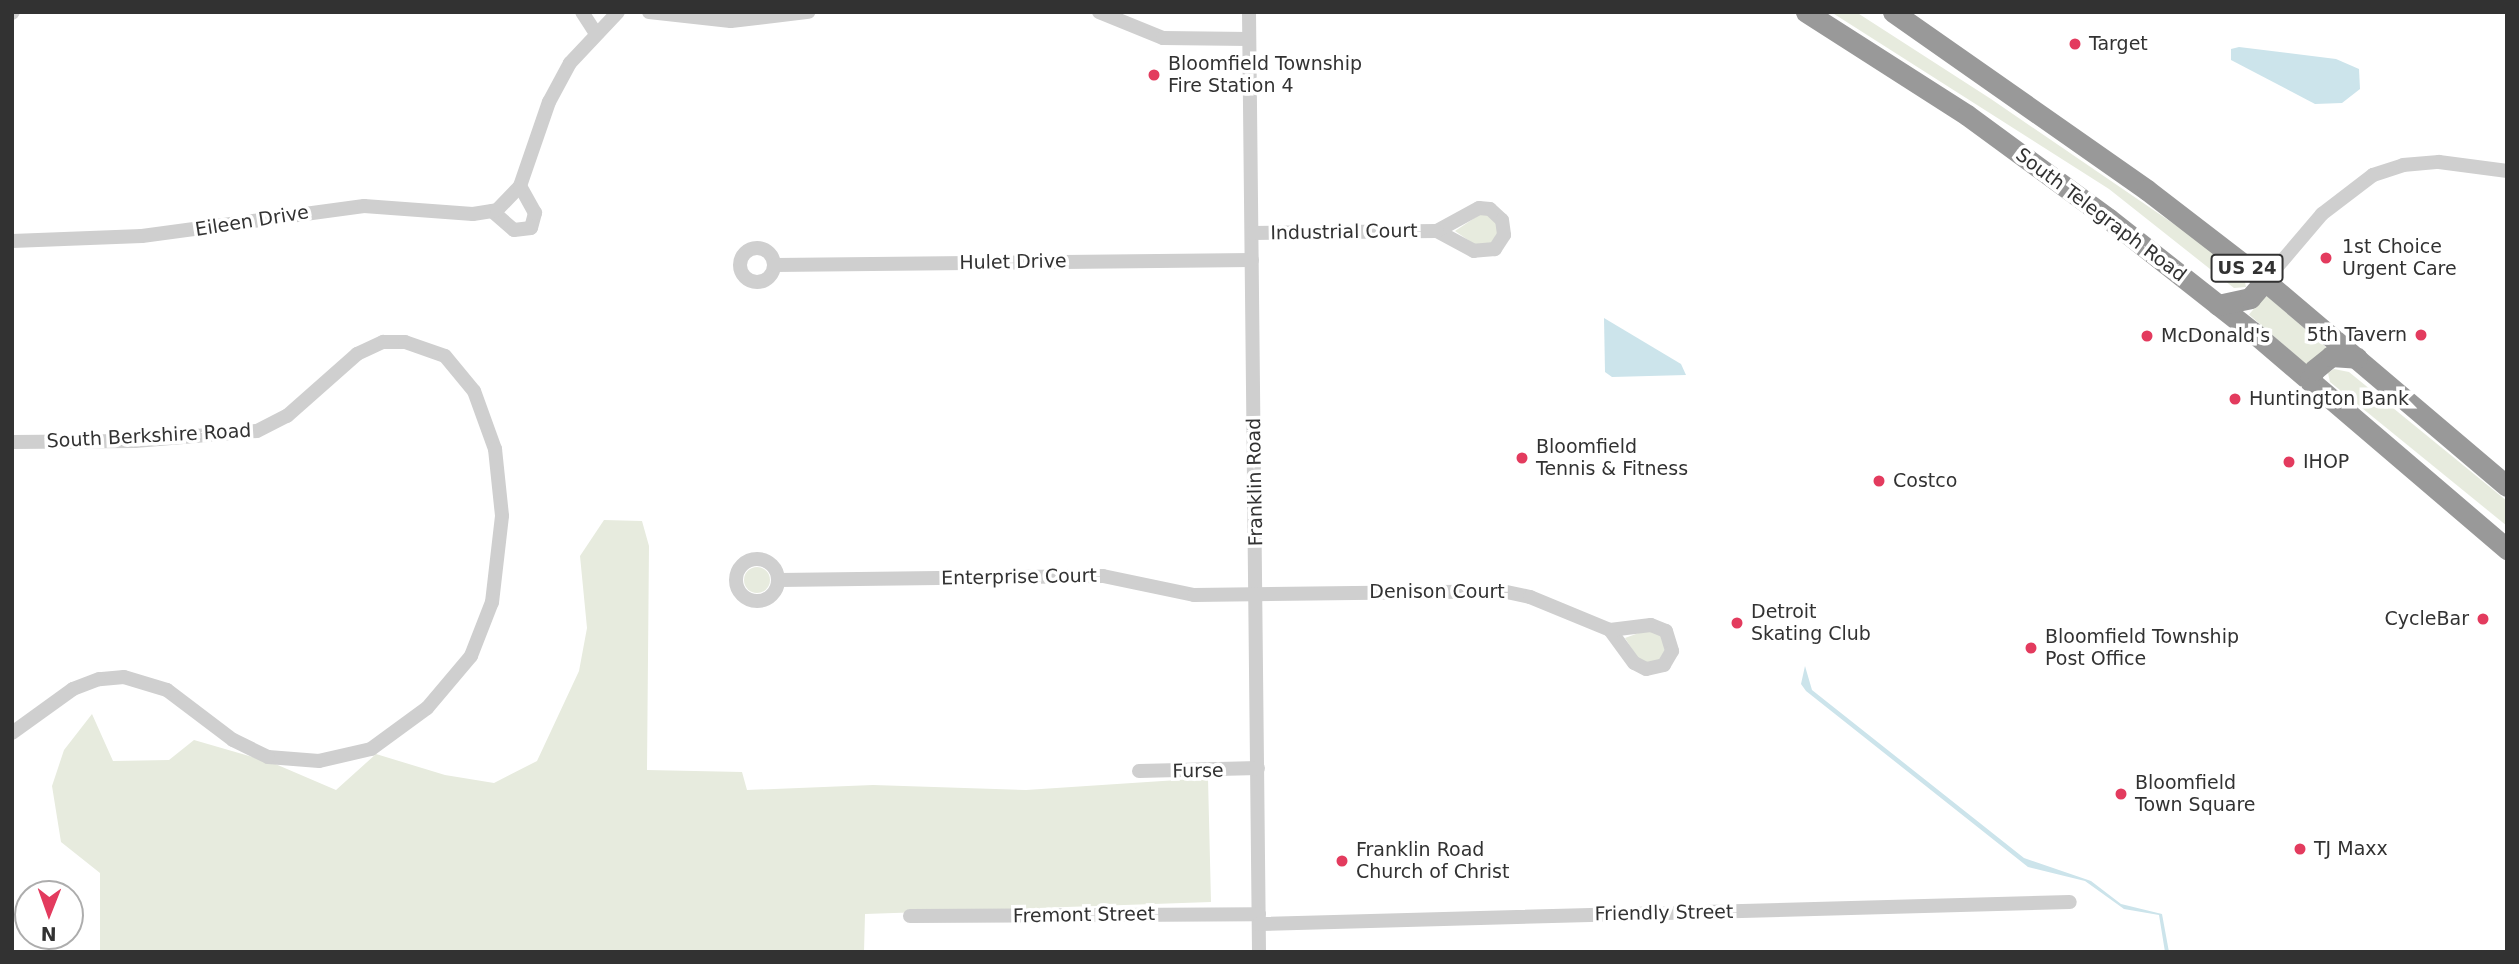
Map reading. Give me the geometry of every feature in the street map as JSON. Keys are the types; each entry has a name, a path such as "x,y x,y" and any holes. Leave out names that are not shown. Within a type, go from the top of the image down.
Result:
{"highway":[{"name":"South Telegraph Road","path":"1806,12 2035,163 2310,380 2507,549"},
{"name":"US 24","path":"1893,12 2135,181 2265,281 2507,486"},
{"path":"2218,305 2250,298 2265,281"},
{"path":"2310,380 2314,370 2331,356 2357,358"}],"street":[{"path":"582,12 595,32"},
{"path":"520,186 534,209 531,228 514,230 492,211 506,205 520,186 554,91 595,32 618,12"},
{"path":"649,12 731,21 808,12"},
{"path":"1099,12 1163,38 1249,39"},
{"name":"Franklin Road","path":"1249,12 1259,952"},
{"path":"2265,281 2322,214 2373,175 2403,165 2439,162 2507,171"},
{"name":"Eileen Drive","path":"12,241 142,236 364,206 473,214 492,211"},
{"name":"Industrial Court","path":"1252,233 1437,231"},
{"name":"Hulet Drive","path":"775,265 1252,260"},
{"name":"South Berkshire Road","path":"12,442 247,433 283,419 370,347 397,341 429,348 456,365 474,391 489,424 500,475 502,523 497,576 476,648 454,680 411,722 379,745 346,758 295,762 260,754 167,690 124,677 80,686 12,733"},
{"name":"Enterprise Court","path":"779,580 1114,576 1186,594 1257,594"},
{"name":"Denison Court","path":"1257,594 1511,592 1610,630"},
{"name":"Furse","path":"1139,771 1258,768"},
{"name":"Friendly Street","path":"1259,919 2070,902"},
{"name":"Fremont Street","path":"911,916 1259,919"}],"shaded area":[{"path":"1831,12 1856,12 1991,99 2193,237 2244,277 2246,287 2234,288 2109,189"},
{"path":"1482,213 1494,218 1499,230 1494,242 1478,247 1455,231"},
{"path":"2266,295 2328,349 2311,368 2249,315"},
{"path":"2334,369 2349,372 2507,501 2507,526 2330,382 2328,373"},
{"path":"604,520 642,521 649,546 647,770 742,772 747,790 873,785 1026,790 1208,778 1211,902 865,914 864,952 100,952 100,873 61,842 52,786 64,750 92,714 113,761 169,760 194,740 273,763 336,790 376,754 445,775 494,783 537,761 579,671 587,628 580,556"},
{"path":"757,567 766,571 770,580 766,589 757,593 748,589 744,580 748,571"},
{"path":"1647,630 1664,637 1665,656 1653,664 1639,660 1625,638"}],"water":[{"path":"2239,47 2336,59 2359,69 2360,89 2342,103 2315,104 2231,60 2231,49"},
{"path":"1604,318 1681,364 1686,375 1612,377 1605,372"},
{"path":"1805,666 1812,690 2024,858 2091,881 2121,904 2162,914 2169,952 2165,952 2159,915 2124,909 2085,881 2028,867 1806,691 1801,684"}],"place":[{"name":"Target","path":"2075,44"},
{"name":"Bloomfield Township Fire Station 4","path":"1154,75"},
{"name":"1st Choice Urgent Care","path":"2326,258"},
{"name":"5th Tavern","path":"2421,335"},
{"name":"McDonald's","path":"2147,336"},
{"name":"Huntington Bank","path":"2235,399"},
{"name":"Bloomfield Tennis & Fitness","path":"1522,458"},
{"name":"IHOP","path":"2289,462"},
{"name":"Costco","path":"1879,481"},
{"name":"CycleBar","path":"2483,619"},
{"name":"Detroit Skating Club","path":"1737,623"},
{"name":"Bloomfield Township Post Office","path":"2031,648"},
{"name":"Bloomfield Town Square","path":"2121,794"},
{"name":"TJ Maxx","path":"2300,849"},
{"name":"Franklin Road Church of Christ","path":"1342,861"}]}
